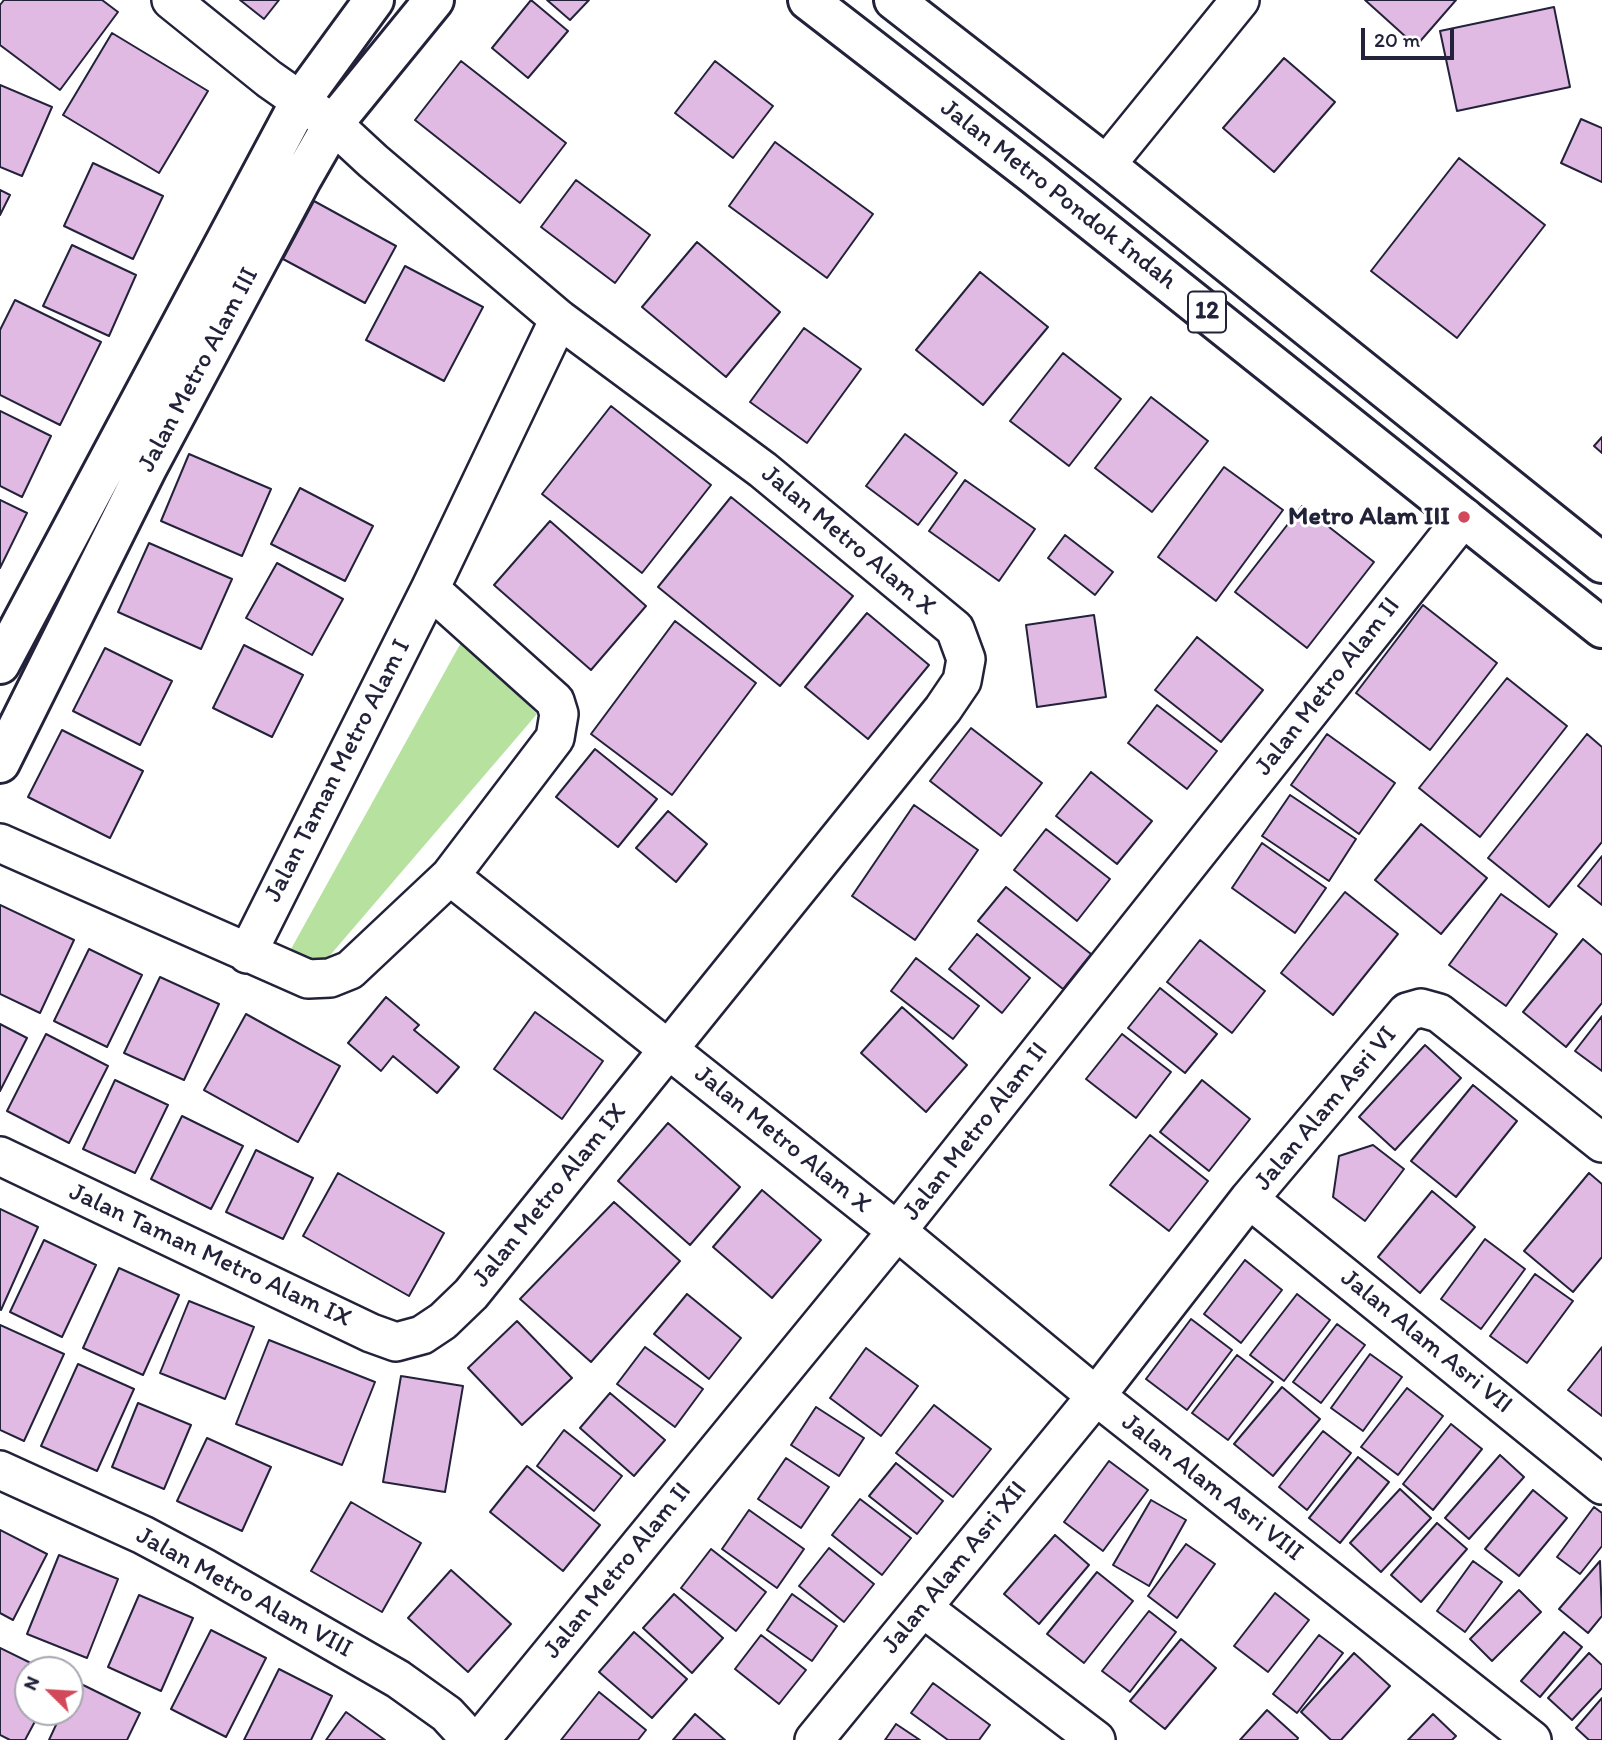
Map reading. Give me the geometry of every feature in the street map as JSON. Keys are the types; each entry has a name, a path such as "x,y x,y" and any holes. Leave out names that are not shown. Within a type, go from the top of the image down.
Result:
{"main road":[{"name":"Jalan Metro Alam III","path":"0,664 300,100 374,0"},
{"name":"Jalan Metro Alam III","path":"0,763 147,468 302,178 333,124 434,0"},
{"name":"Jalan Metro Pondok Indah","path":"808,0 1044,183 1602,628"},
{"name":"Jalan Metro Pondok Indah","path":"894,0 1106,165 1602,563"}],"street":[{"name":"Jalan Metro Alam X","path":"171,0 270,79 333,124 559,319 763,470 955,629 966,659 962,681 943,709 668,1049"},
{"path":"1106,165 1240,0"},
{"name":"Jalan Taman Metro Alam I","path":"247,954 430,589 559,319"},
{"name":"Jalan Metro Alam II","path":"480,1740 897,1231 1464,517"},
{"path":"0,843 308,979 330,978 351,970 450,876 555,738 559,714 555,701 430,589"},
{"name":"Jalan Metro Alam X","path":"450,876 897,1231"},
{"name":"Jalan Alam Asri VI","path":"1096,1396 1249,1199 1407,1012 1421,1008 1438,1013 1602,1143"},
{"name":"Jalan Metro Alam IX","path":"422,1335 443,1321 471,1294 668,1049"},
{"name":"Jalan Taman Metro Alam IX","path":"0,1156 371,1333 396,1342 422,1335"},
{"name":"Jalan Alam Asri VII","path":"1249,1199 1602,1485"},
{"name":"Jalan Alam Asri VIII","path":"897,1231 1096,1396 1532,1740"},
{"name":"Jalan Alam Asri XII","path":"814,1740 1096,1396"},
{"name":"Jalan Metro Alam VIII","path":"0,1470 143,1535 215,1574 398,1679 447,1714 471,1740"},
{"path":"923,1608 1096,1740"}],"green space":[{"path":"463,639 537,714 320,967 286,958"}],"building":[{"path":"4,0 102,0 118,12 60,90 0,45 0,5"},
{"path":"240,0 279,0 264,19"},
{"path":"531,0 568,31 528,78 492,48"},
{"path":"547,0 589,0 570,20"},
{"path":"1365,0 1456,0 1416,46"},
{"path":"1554,7 1570,87 1457,111 1440,31"},
{"path":"112,33 208,91 159,173 63,115"},
{"path":"1284,58 1335,102 1274,172 1223,128"},
{"path":"461,61 566,143 520,203 415,120"},
{"path":"715,61 773,106 733,158 675,113"},
{"path":"0,85 52,107 22,176 0,167"},
{"path":"1581,119 1602,128 1602,182 1561,163"},
{"path":"775,142 873,214 827,278 729,206"},
{"path":"1459,158 1545,225 1457,338 1371,271"},
{"path":"93,163 163,196 133,259 64,226"},
{"path":"576,180 650,235 615,283 541,227"},
{"path":"0,190 10,195 0,215"},
{"path":"314,201 396,246 365,303 283,259"},
{"path":"697,242 780,312 726,377 642,307"},
{"path":"72,245 136,275 109,336 43,306"},
{"path":"405,266 483,307 444,381 366,340"},
{"path":"980,272 1048,327 983,405 916,350"},
{"path":"15,300 101,342 60,425 0,395 0,330"},
{"path":"804,328 861,369 807,443 750,402"},
{"path":"1063,353 1121,399 1069,466 1010,421"},
{"path":"1151,397 1208,441 1152,512 1095,468"},
{"path":"611,406 711,485 642,573 542,494"},
{"path":"0,411 51,436 22,497 0,486"},
{"path":"905,434 957,473 918,525 866,486"},
{"path":"1602,437 1602,453 1594,446"},
{"path":"189,454 271,489 242,556 161,521"},
{"path":"1224,467 1283,510 1216,601 1158,557"},
{"path":"965,480 1035,529 999,581 929,531"},
{"path":"300,488 373,526 345,581 271,544"},
{"path":"731,497 853,596 780,686 658,587"},
{"path":"0,500 27,513 0,568"},
{"path":"1302,506 1374,562 1307,648 1235,592"},
{"path":"550,521 646,606 591,670 494,585"},
{"path":"1065,535 1113,572 1095,595 1048,558"},
{"path":"149,543 232,579 201,649 118,612"},
{"path":"277,563 343,599 312,655 246,618"},
{"path":"1423,605 1497,663 1430,750 1356,693"},
{"path":"867,613 929,665 868,739 805,687"},
{"path":"1094,615 1106,697 1037,707 1026,625"},
{"path":"675,621 756,683 672,795 591,734"},
{"path":"1197,637 1263,690 1221,742 1155,690"},
{"path":"244,645 303,675 272,737 213,708"},
{"path":"105,648 172,681 140,745 73,711"},
{"path":"1507,678 1567,726 1480,837 1419,788"},
{"path":"1157,705 1217,751 1187,789 1128,743"},
{"path":"971,728 1042,783 1001,836 930,781"},
{"path":"62,730 143,771 110,838 28,797"},
{"path":"1327,734 1395,783 1359,834 1291,785"},
{"path":"1587,734 1602,747 1602,842 1549,907 1488,858"},
{"path":"595,749 657,799 618,847 556,797"},
{"path":"1091,772 1152,821 1117,864 1056,816"},
{"path":"1290,795 1356,839 1329,881 1262,836"},
{"path":"914,805 978,850 915,940 852,896"},
{"path":"668,811 707,844 676,882 636,848"},
{"path":"1421,824 1487,878 1441,934 1375,880"},
{"path":"1046,829 1110,879 1077,921 1014,870"},
{"path":"1262,843 1326,888 1295,933 1232,888"},
{"path":"1602,856 1602,905 1578,886"},
{"path":"1006,887 1091,954 1063,989 978,921"},
{"path":"1345,892 1398,934 1333,1015 1281,973"},
{"path":"1501,894 1557,934 1506,1006 1449,965"},
{"path":"0,905 74,940 40,1013 0,994"},
{"path":"977,934 1030,978 1002,1013 949,969"},
{"path":"1583,939 1602,955 1602,1003 1566,1047 1523,1012"},
{"path":"1200,940 1265,991 1232,1033 1167,982"},
{"path":"89,949 142,975 107,1047 54,1021"},
{"path":"916,958 979,1006 953,1039 891,991"},
{"path":"160,977 219,1004 184,1080 124,1053"},
{"path":"1160,988 1217,1034 1185,1073 1128,1028"},
{"path":"386,997 419,1025 414,1030 459,1067 437,1093 393,1056 381,1071 348,1043"},
{"path":"902,1007 967,1065 926,1112 861,1053"},
{"path":"535,1012 603,1061 562,1119 494,1069"},
{"path":"246,1014 340,1066 298,1142 204,1090"},
{"path":"1602,1016 1602,1071 1575,1051"},
{"path":"0,1024 27,1038 0,1091"},
{"path":"46,1034 108,1066 69,1143 7,1111"},
{"path":"1122,1034 1171,1072 1136,1118 1086,1079"},
{"path":"1425,1045 1461,1078 1395,1150 1359,1117"},
{"path":"115,1080 168,1105 135,1173 83,1149"},
{"path":"1202,1080 1250,1119 1209,1171 1160,1132"},
{"path":"1473,1085 1517,1121 1456,1197 1411,1161"},
{"path":"182,1116 243,1146 211,1209 151,1179"},
{"path":"668,1123 740,1187 690,1245 618,1181"},
{"path":"1150,1135 1208,1181 1169,1231 1110,1185"},
{"path":"1373,1145 1404,1169 1365,1221 1333,1197 1339,1156"},
{"path":"256,1150 313,1178 283,1239 226,1212"},
{"path":"338,1173 444,1233 409,1296 303,1236"},
{"path":"1589,1173 1602,1184 1602,1257 1573,1292 1524,1251"},
{"path":"762,1190 821,1240 772,1298 713,1247"},
{"path":"1432,1191 1475,1227 1420,1293 1378,1257"},
{"path":"614,1202 680,1261 591,1362 520,1299"},
{"path":"0,1209 38,1227 1,1310 0,1309"},
{"path":"1485,1239 1525,1269 1481,1329 1441,1299"},
{"path":"44,1240 96,1265 62,1337 10,1312"},
{"path":"1245,1260 1282,1290 1241,1343 1204,1314"},
{"path":"119,1268 179,1295 143,1375 83,1348"},
{"path":"1535,1274 1573,1301 1527,1363 1490,1336"},
{"path":"687,1294 741,1338 709,1379 654,1334"},
{"path":"1297,1294 1330,1320 1284,1381 1250,1355"},
{"path":"189,1301 254,1327 225,1399 160,1373"},
{"path":"1191,1319 1232,1350 1187,1410 1146,1379"},
{"path":"517,1321 572,1378 522,1425 468,1368"},
{"path":"1337,1324 1365,1345 1321,1403 1293,1382"},
{"path":"0,1325 64,1354 24,1441 0,1430"},
{"path":"269,1340 375,1382 342,1465 236,1424"},
{"path":"645,1347 703,1389 675,1427 617,1384"},
{"path":"1602,1347 1602,1416 1568,1390"},
{"path":"866,1348 918,1386 881,1436 830,1398"},
{"path":"1370,1354 1402,1377 1363,1431 1331,1408"},
{"path":"1237,1355 1273,1382 1228,1440 1192,1413"},
{"path":"78,1364 134,1389 97,1471 41,1446"},
{"path":"401,1376 463,1386 445,1492 383,1482"},
{"path":"1282,1387 1320,1419 1273,1476 1234,1444"},
{"path":"1407,1388 1443,1416 1398,1475 1361,1447"},
{"path":"610,1393 665,1440 634,1476 580,1428"},
{"path":"138,1403 191,1425 164,1489 112,1467"},
{"path":"934,1405 991,1449 953,1497 896,1453"},
{"path":"816,1407 864,1438 839,1476 791,1445"},
{"path":"1451,1424 1482,1449 1433,1510 1403,1484"},
{"path":"564,1430 622,1476 594,1511 537,1466"},
{"path":"1323,1431 1351,1453 1307,1510 1279,1487"},
{"path":"207,1438 271,1467 242,1531 177,1501"},
{"path":"1500,1455 1524,1477 1469,1539 1445,1518"},
{"path":"1358,1457 1389,1482 1340,1543 1309,1518"},
{"path":"786,1458 829,1487 801,1528 758,1499"},
{"path":"1109,1461 1148,1490 1103,1551 1064,1522"},
{"path":"896,1463 943,1501 917,1534 869,1496"},
{"path":"527,1466 600,1525 563,1571 490,1512"},
{"path":"1400,1489 1431,1518 1381,1572 1350,1543"},
{"path":"1533,1490 1567,1518 1519,1576 1485,1549"},
{"path":"860,1499 911,1538 882,1575 832,1535"},
{"path":"1151,1500 1186,1520 1149,1586 1113,1565"},
{"path":"351,1502 421,1543 382,1612 311,1571"},
{"path":"1594,1507 1602,1513 1602,1546 1580,1574 1557,1557"},
{"path":"749,1510 804,1549 777,1588 722,1549"},
{"path":"1437,1523 1467,1549 1421,1602 1391,1575"},
{"path":"0,1530 47,1554 13,1620 0,1613"},
{"path":"1055,1535 1089,1565 1039,1624 1004,1594"},
{"path":"1186,1544 1215,1564 1177,1618 1148,1596"},
{"path":"829,1548 874,1584 844,1622 799,1586"},
{"path":"711,1549 766,1592 736,1631 681,1588"},
{"path":"59,1555 118,1579 87,1658 27,1634"},
{"path":"1473,1561 1502,1582 1465,1632 1437,1611"},
{"path":"1600,1561 1602,1616 1588,1633 1559,1609"},
{"path":"451,1570 511,1624 468,1672 408,1618"},
{"path":"1097,1572 1133,1601 1084,1663 1047,1634"},
{"path":"1519,1590 1541,1612 1492,1661 1470,1639"},
{"path":"1275,1593 1309,1620 1268,1672 1234,1646"},
{"path":"674,1594 723,1638 692,1673 643,1628"},
{"path":"792,1594 837,1626 812,1661 767,1630"},
{"path":"139,1595 193,1618 161,1691 108,1667"},
{"path":"1149,1611 1176,1632 1130,1692 1102,1671"},
{"path":"211,1630 266,1658 226,1737 171,1709"},
{"path":"634,1632 687,1679 652,1718 599,1672"},
{"path":"1564,1632 1582,1647 1540,1697 1521,1681"},
{"path":"761,1635 806,1670 779,1704 735,1669"},
{"path":"1319,1635 1343,1653 1297,1713 1273,1694"},
{"path":"1181,1639 1216,1668 1165,1729 1130,1701"},
{"path":"0,1648 16,1656 14,1656 14,1726 32,1726 25,1740 10,1740 0,1735"},
{"path":"1354,1653 1390,1686 1341,1740 1331,1740 1301,1712"},
{"path":"1589,1653 1602,1665 1602,1688 1572,1720 1548,1698"},
{"path":"279,1669 332,1696 311,1740 244,1740"},
{"path":"933,1683 990,1725 979,1740 948,1740 911,1713"},
{"path":"84,1685 140,1713 127,1740 49,1740 56,1726 84,1726"},
{"path":"599,1692 646,1730 638,1740 561,1740"},
{"path":"1602,1698 1602,1740 1589,1740 1576,1728"},
{"path":"1267,1710 1298,1738 1297,1740 1240,1740"},
{"path":"346,1712 385,1740 326,1740"},
{"path":"695,1714 725,1740 673,1740"},
{"path":"1433,1714 1456,1736 1452,1740 1408,1740"},
{"path":"896,1724 920,1740 885,1740"}],"place":[{"name":"Metro Alam III","path":"1464,517"}]}
